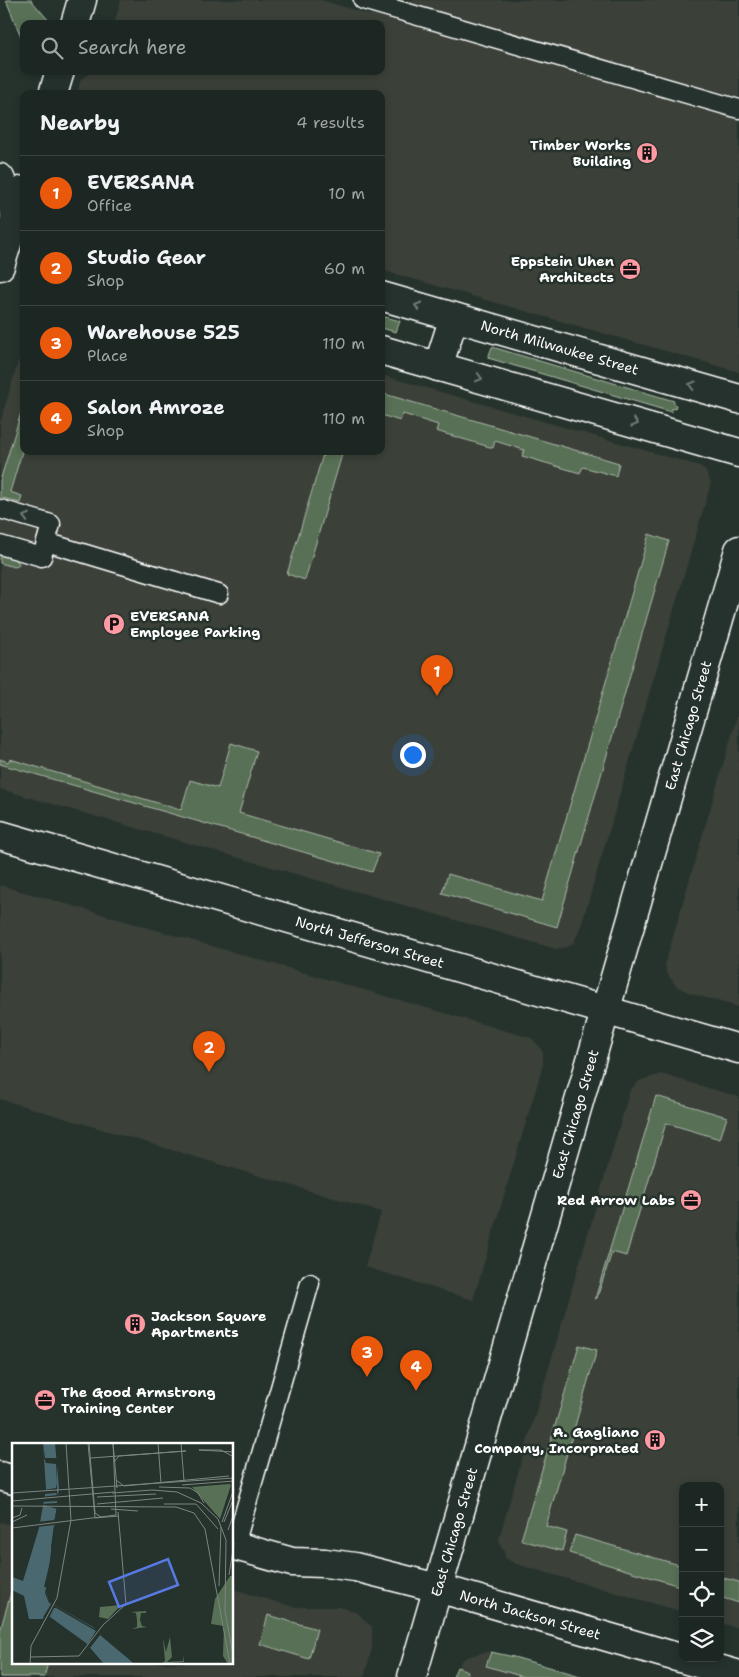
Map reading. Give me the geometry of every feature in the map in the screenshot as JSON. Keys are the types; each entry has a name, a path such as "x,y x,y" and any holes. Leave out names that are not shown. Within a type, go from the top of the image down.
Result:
{"street":[{"path":"75,20 82,0"},
{"path":"54,90 59,75"},
{"path":"0,178 13,215"},
{"path":"0,266 13,215 20,199"},
{"name":"North Milwaukee Street","path":"385,297 739,399"},
{"path":"438,367 454,317"},
{"path":"385,351 739,453"},
{"name":"East Chicago Street","path":"412,1677 739,550"},
{"name":"North Jefferson Street","path":"0,835 739,1049"},
{"name":"North Jackson Street","path":"234,1545 292,1562 325,1563 355,1567 438,1588 739,1676"}],"lane":[{"path":"363,0 739,109"},
{"path":"0,509 51,524 44,549"},
{"path":"0,545 44,549 219,594"},
{"path":"234,1545 310,1283"}],"shaded area":[{"path":"121,0 321,0 370,15 374,0 739,0 739,372 385,271 385,90 78,90 81,79 88,75 385,75 385,20 115,20"},
{"path":"20,356 20,455 385,455 385,376 700,466 705,470 711,483 580,930 573,943 568,947 556,949 0,789 0,423"},
{"path":"739,710 739,1007 692,994 676,986 666,972 665,964"},
{"path":"0,885 531,1038 543,1053 543,1065 473,1300 365,1267 381,1212 0,1099"},
{"path":"661,1074 739,1097 739,1628 724,1624 724,1482 679,1482 679,1611 516,1564 505,1558 499,1538 630,1090 639,1081"},
{"path":"0,1522 12,1525 12,1664 234,1664 234,1589 293,1607 339,1607 352,1610 372,1626 372,1649 364,1677 0,1677"},
{"path":"484,1652 494,1652 514,1657 584,1677 453,1677 461,1661 467,1657"}],"green space":[{"path":"6,0 31,0 48,20 20,20 20,34"},
{"path":"385,317 400,321 396,332 385,329"},
{"path":"492,347 674,401 675,409 672,408 671,412 488,358"},
{"path":"385,394 619,463 616,476 583,467 580,473 522,456 524,450 495,441 493,448 436,431 438,425 403,414 400,421 385,416"},
{"path":"20,416 21,455 10,492 22,496 20,503 0,497 0,481"},
{"path":"323,455 342,455 305,580 287,574"},
{"path":"649,534 669,541 557,927 442,893 448,874 542,901"},
{"path":"0,555 16,559 19,564 18,566 14,567 0,563"},
{"path":"231,743 257,751 239,813 379,854 372,872 0,764 0,759 8,762 10,759 181,810 190,780 218,788"},
{"path":"656,1096 727,1117 720,1139 666,1123 626,1256 612,1252 597,1298 595,1299"},
{"path":"579,1345 597,1350 546,1526 567,1532 562,1551 521,1540"},
{"path":"575,1535 679,1565 679,1586 569,1553"},
{"path":"724,1578 739,1582 739,1603 724,1598"},
{"path":"12,1589 12,1664 48,1664 44,1677 0,1677 0,1631"},
{"path":"268,1615 317,1629 309,1659 260,1644"},
{"path":"491,1652 584,1677 524,1677 486,1666"},
{"path":"457,1667 468,1671 467,1677 453,1677"}],"place":[{"name":"Timber Works Building","path":"647,153"},
{"name":"Eppstein Uhen Architects","path":"630,269"},
{"name":"EVERSANA Employee Parking","path":"114,624"},
{"name":"EVERSANA","path":"437,696"},
{"name":"Studio Gear","path":"209,1072"},
{"name":"Red Arrow Labs","path":"691,1200"},
{"name":"Jackson Square Apartments","path":"135,1324"},
{"name":"Warehouse 525","path":"367,1377"},
{"name":"Salon Amroze","path":"416,1391"},
{"name":"The Good Armstrong Training Center","path":"45,1400"},
{"name":"A. Gagliano Company, Incorprated","path":"655,1440"}]}
